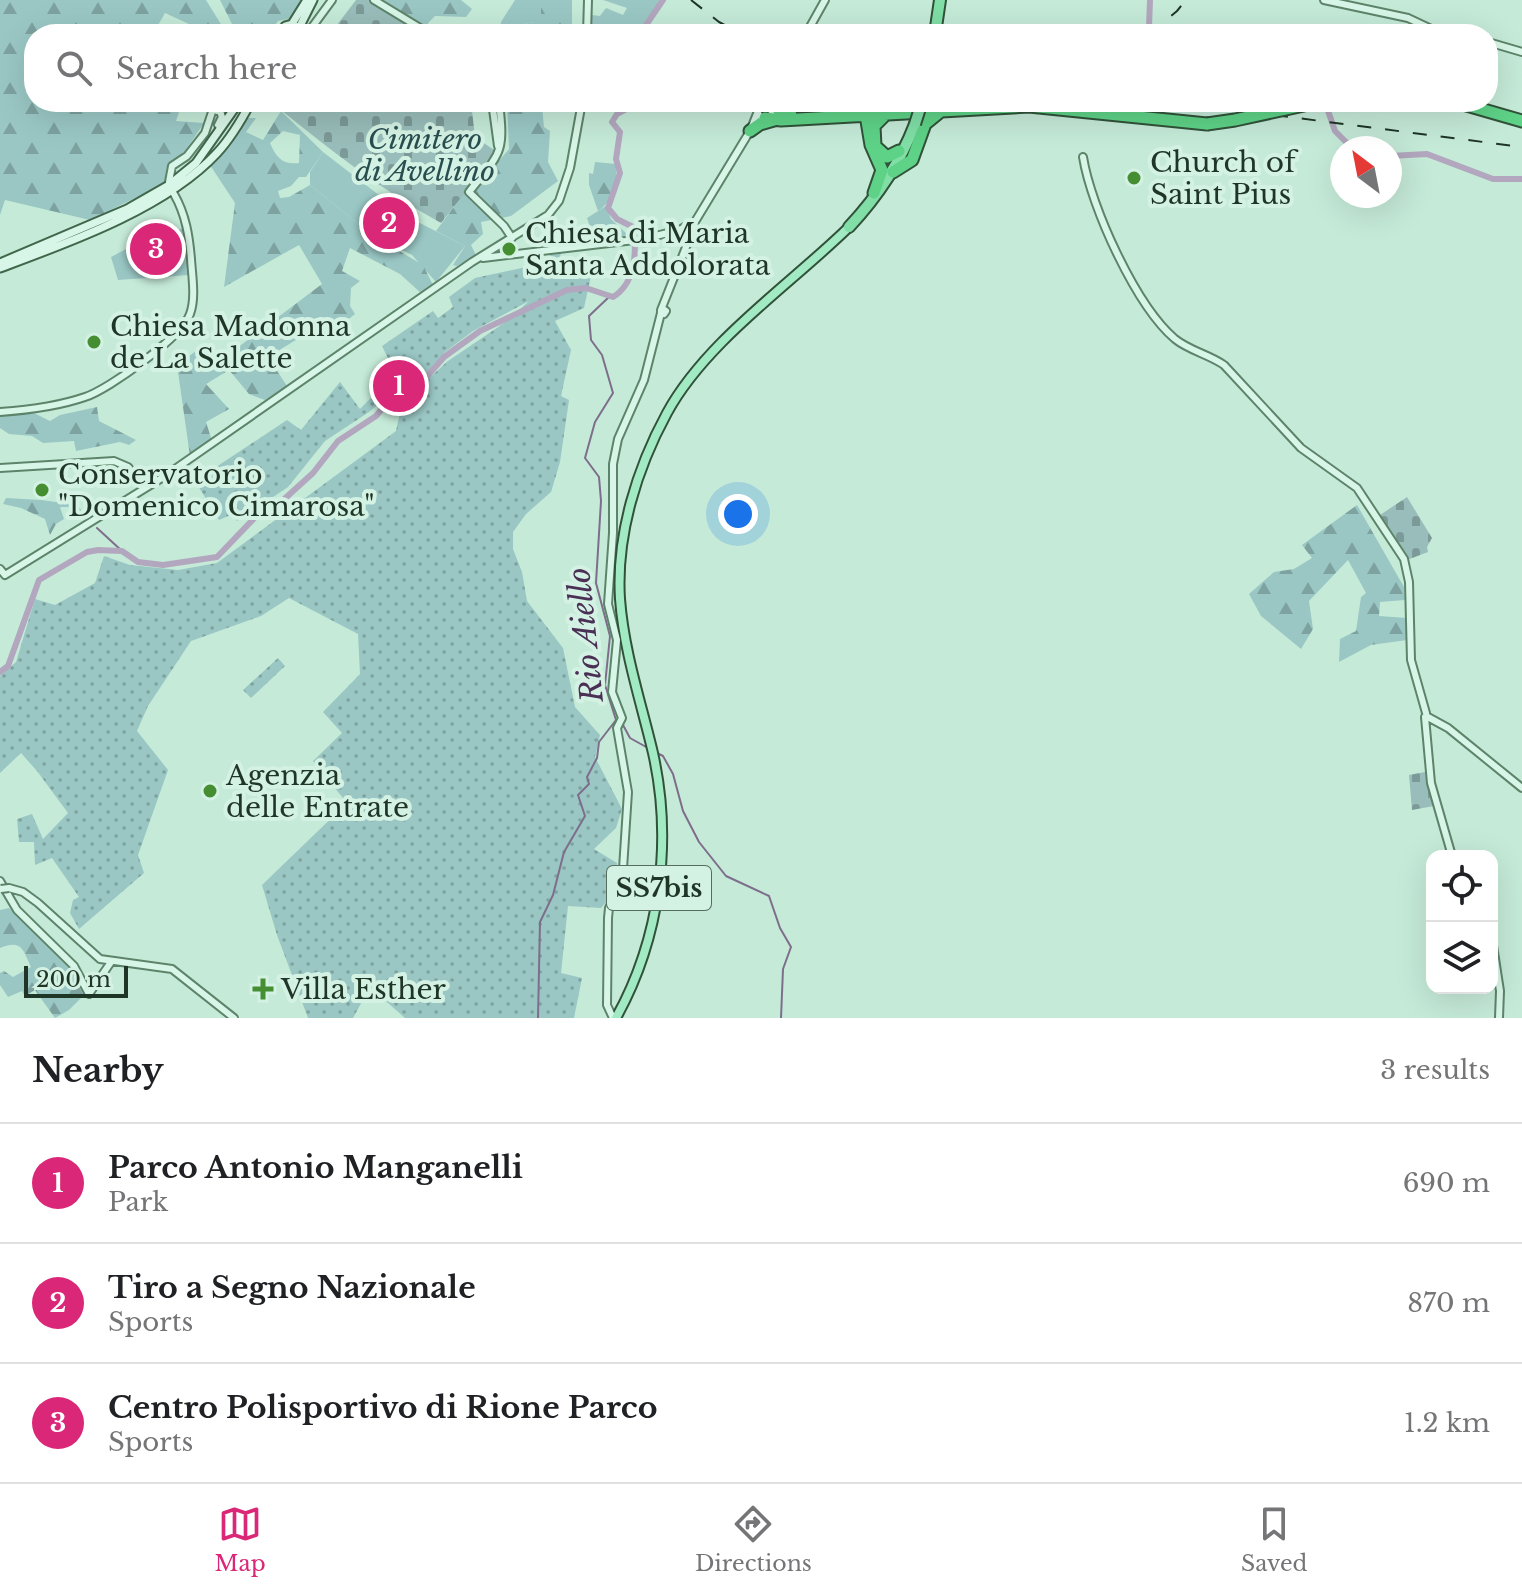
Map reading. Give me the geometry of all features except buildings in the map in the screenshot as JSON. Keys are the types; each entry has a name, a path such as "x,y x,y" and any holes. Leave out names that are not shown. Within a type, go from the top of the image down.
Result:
{"highway":[{"path":"934,24 938,0"},
{"path":"1498,111 1522,119"},
{"path":"751,128 760,124 769,112"},
{"path":"784,112 917,113"},
{"path":"786,112 850,116 866,121 889,113 939,112"},
{"path":"869,112 866,121 882,170 875,194"},
{"path":"893,112 917,113"},
{"path":"1107,112 1207,121 1260,112"},
{"path":"1126,112 1207,121 1253,112"},
{"path":"1495,112 1522,119"},
{"path":"889,113 875,123 873,141 876,149 885,156 904,155"},
{"path":"893,172 907,164 904,155 917,113"},
{"name":"SS7bis","path":"875,194 904,155"},
{"name":"SS7bis","path":"849,227 893,172"}],"main road":[{"path":"299,24 310,0"},
{"path":"0,265 147,199 181,176 204,152 232,112"},
{"path":"0,265 101,226 169,193 218,152 244,112"},
{"name":"SS7bis","path":"613,1016 640,965 658,899 661,870 661,809 652,750 625,645 620,597 628,510 644,459 668,410 695,372 849,227"}],"street":[{"path":"314,24 332,0"},
{"path":"374,0 414,24"},
{"path":"587,24 588,0"},
{"path":"812,24 825,0"},
{"path":"1324,0 1408,18 1421,24"},
{"path":"1498,45 1522,52"},
{"path":"169,182 172,166 187,156 205,133 214,112"},
{"path":"204,152 222,120 219,112"},
{"path":"493,112 499,153"},
{"path":"500,112 503,133 499,153 469,192 512,238"},
{"path":"2,572 165,476 480,258 548,215 559,201 570,168 580,112"},
{"path":"613,1016 606,989 608,918 609,908 622,884 628,792 620,721 612,692 617,640 608,604 613,464 618,439 644,380 688,230 751,128 769,112"},
{"path":"1083,157 1087,181 1125,269 1171,336 1185,347 1224,365 1301,448 1351,482 1404,559 1409,582 1411,660 1426,715 1431,783 1450,850"},
{"path":"0,412 93,394 182,329 192,311 193,283 183,212 174,194"},
{"path":"480,258 640,239 688,230"},
{"path":"0,468 114,461 128,467 143,488"},
{"path":"1426,715 1448,728 1522,788"},
{"path":"0,881 17,910 74,966 89,994 111,962"},
{"path":"3,889 23,892 100,959 172,969 234,1018"},
{"path":"1498,978 1499,1018"}],"green space":[{"path":"0,0 206,0 221,24 189,24 165,13 159,24 24,24 24,112 179,112 176,121 204,123 183,154 166,169 166,183 90,220 5,200 0,215"},
{"path":"220,0 303,0 294,18 276,24 232,24"},
{"path":"356,0 369,0 408,24 338,24"},
{"path":"383,0 461,0 472,9 466,17 435,16 427,24 422,24"},
{"path":"515,0 541,0 541,15 534,22 501,22"},
{"path":"541,0 572,0 572,24 524,24 534,22 532,14 541,14"},
{"path":"603,0 663,0 647,24 592,24 592,15 600,16 606,8 623,15 627,8"},
{"path":"282,112 323,152 306,177 299,177 291,186 278,191 280,198 289,197 310,185 372,235 423,265 433,285 422,294 400,274 350,248 342,271 360,281 351,288 350,306 355,314 335,330 327,321 268,357 287,386 265,400 249,394 229,370 206,384 229,409 206,422 212,441 190,456 177,365 204,345 216,364 322,284 299,245 224,287 235,203 210,165 230,143 245,118 256,118 246,132 263,140","holes":["283,131 300,135 299,163 280,159 270,143"]},
{"name":"Cimitero di Avellino","path":"284,112 472,112 475,137 497,152 441,223 376,183"},
{"path":"507,112 543,112 544,127 550,131 548,162 558,181 511,216 481,222 483,234 471,245 476,255 457,266 453,265 465,246 436,231 464,193 469,196 509,149"},
{"path":"323,152 406,216 465,246 436,282 412,255 372,235 310,185 310,172"},
{"path":"595,162 616,164 611,196 598,211 589,185 589,173 593,174"},
{"path":"606,206 611,219 630,237 584,240 591,230 587,218"},
{"path":"182,229 189,275 118,280 111,257 143,240"},
{"path":"562,252 557,262 559,266 567,265 568,259 577,258 585,269 592,271 584,308 555,321 571,350 561,396 569,400 560,462 551,492 526,514 513,532 513,549 522,572 527,601 563,648 575,707 600,735 595,757 622,809 616,828 594,849 617,863 615,892 601,908 568,906 561,973 582,978 574,1018 405,1018 370,987 353,1018 308,1018 262,885 347,803 313,761 342,733 323,712 360,674 358,634 289,598 261,616 191,641 148,706 137,731 168,770 138,855 144,873 79,929 70,913 73,900 79,897 52,858 35,865 34,842 19,842 17,819 32,814 43,839 68,813 21,753 0,773 0,676 16,662 35,599 55,605 95,583 104,556 130,565 178,570 217,563 396,431 402,403 448,361 507,321 529,301 473,331 445,352 411,390 389,395 325,441 288,487 237,521 233,514 219,520 195,481 287,420 301,430 340,382 360,409 395,373 382,346 433,311 438,318 453,307 449,297 475,278 540,264 548,261 551,253"},
{"path":"97,407 99,421 136,440 129,445 120,442 76,451 74,441 43,443 32,436 9,434 0,428 0,413 30,411 50,421 60,415"},
{"path":"1407,497 1432,538 1428,552 1407,560 1380,515"},
{"path":"6,498 78,505 83,514 76,519 68,507 60,507 64,519 56,524 50,535 45,519 3,504"},
{"path":"1357,505 1404,587 1405,600 1380,602 1379,616 1407,618 1407,640 1371,645 1339,662 1340,639 1356,631 1361,597 1366,593 1348,560 1309,601 1313,629 1301,649 1261,616 1249,594 1274,572 1294,569 1312,558 1302,545"},
{"path":"278,658 285,666 251,698 243,690"},
{"path":"1425,772 1434,806 1412,810 1409,775"},
{"path":"9,908 72,968 85,994 69,1010 55,1018 35,990 25,996 22,991 8,997 0,985 0,973 4,971 13,977 31,967 21,948 13,945 0,948 0,910"}],"waterway":[{"path":"647,24 663,0"},
{"path":"1149,24 1150,0"},
{"path":"0,672 8,666 39,580 87,552 98,550 122,551 138,562 163,565 217,557 267,505 281,502 313,473 338,441 376,416 388,402 410,396 444,357 480,331 567,290 586,288 613,297 621,291 633,266 635,246 633,227 617,219 608,208 620,173 616,159 620,132 612,122 621,112"},
{"path":"1328,112 1340,136"},
{"path":"1402,155 1427,154 1493,179 1522,179"},
{"name":"Rio Aiello","path":"610,296 589,316 591,340 602,355 613,393 595,422 585,458 599,477 601,501 596,583 610,636 605,685 616,720 623,725 630,738 648,748"},
{"path":"97,528 122,551"},
{"path":"538,1018 540,922 553,895 564,852 585,816 578,795 589,784 587,777 597,758 599,742 616,720"},
{"name":"Rio Aiello","path":"657,753 663,756 673,774 683,811 699,842 726,876 769,896 780,928 791,947 783,969 781,1018"}],"railway":[{"path":"691,0 723,24"},
{"path":"1162,24 1186,0"},
{"path":"1274,115 1522,147"}],"place":[{"name":"Church of Saint Pius","path":"1134,178"},
{"name":"Tiro a Segno Nazionale","path":"389,223"},
{"name":"Centro Polisportivo di Rione Parco","path":"156,249"},
{"name":"Chiesa di Maria Santa Addolorata","path":"509,249"},
{"name":"Chiesa Madonna de La Salette","path":"94,342"},
{"name":"Parco Antonio Manganelli","path":"399,386"},
{"name":"Conservatorio \"Domenico Cimarosa\"","path":"42,490"},
{"name":"Agenzia delle Entrate","path":"210,791"},
{"name":"Villa Esther","path":"263,989"}]}
